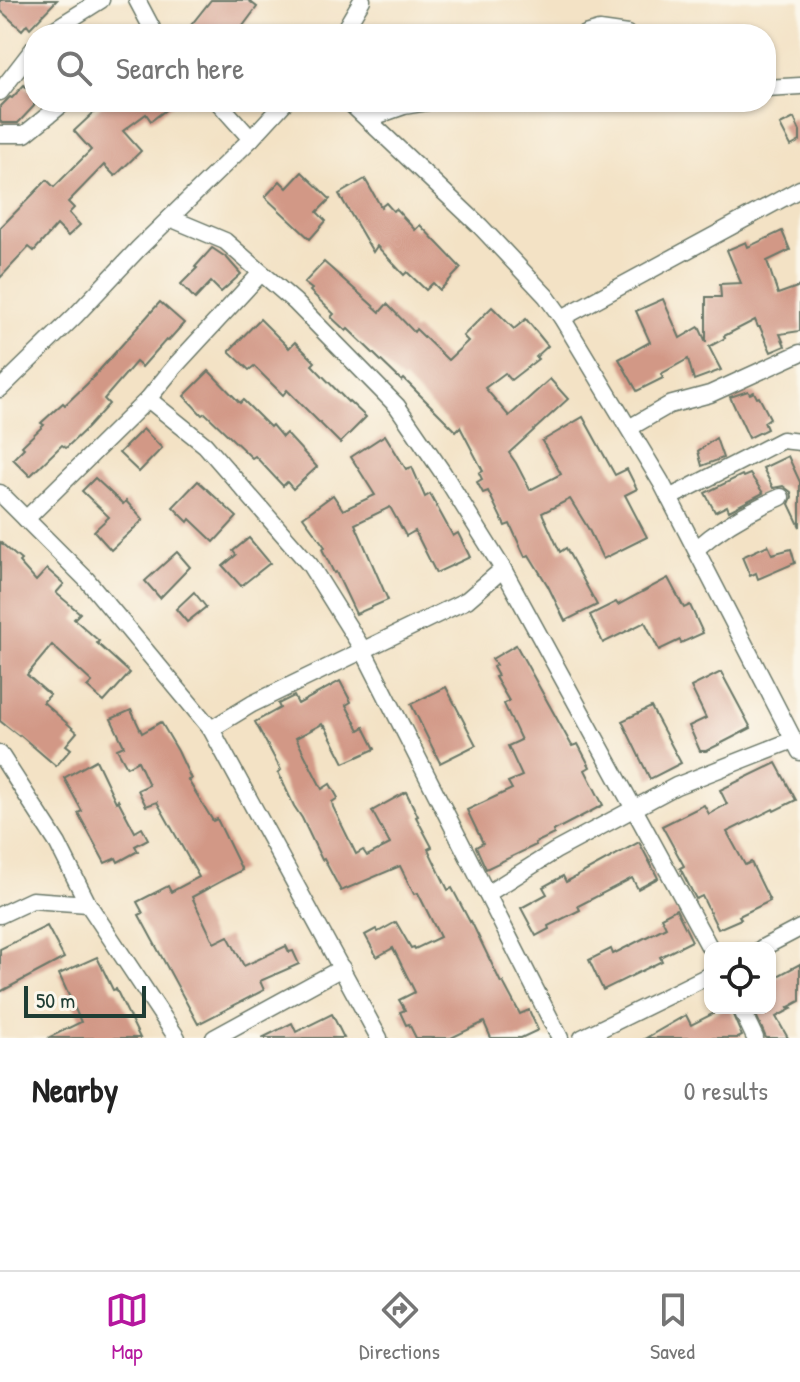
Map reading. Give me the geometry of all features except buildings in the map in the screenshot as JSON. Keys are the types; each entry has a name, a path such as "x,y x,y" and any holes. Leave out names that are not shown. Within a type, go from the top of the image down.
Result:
{"street":[{"path":"63,24 101,0"},
{"path":"137,0 150,24"},
{"path":"348,24 362,0"},
{"path":"0,92 24,61"},
{"path":"776,87 800,86"},
{"path":"0,134 25,134 52,112"},
{"path":"227,112 251,139"},
{"path":"0,389 276,112"},
{"path":"360,112 480,226 546,296 562,318 669,498 796,746 676,786 555,851 487,894"},
{"path":"367,119 387,112"},
{"path":"562,318 800,189"},
{"path":"170,218 225,241 295,302 397,406 503,569 707,942"},
{"path":"26,519 148,399 261,273"},
{"path":"629,428 669,405 710,394 800,353"},
{"path":"148,399 205,445 310,565 363,650 560,1038"},
{"path":"669,498 782,440 800,442"},
{"path":"0,493 87,580 211,729 379,1038"},
{"path":"696,549 736,519 781,497"},
{"path":"211,729 252,704 467,600 503,569"},
{"path":"0,754 58,844 88,904 177,1038"},
{"path":"0,915 32,900 88,904"},
{"path":"773,942 800,928"},
{"path":"214,1038 342,968"},
{"path":"582,1038 704,978"},
{"path":"744,1014 755,1038"}]}
